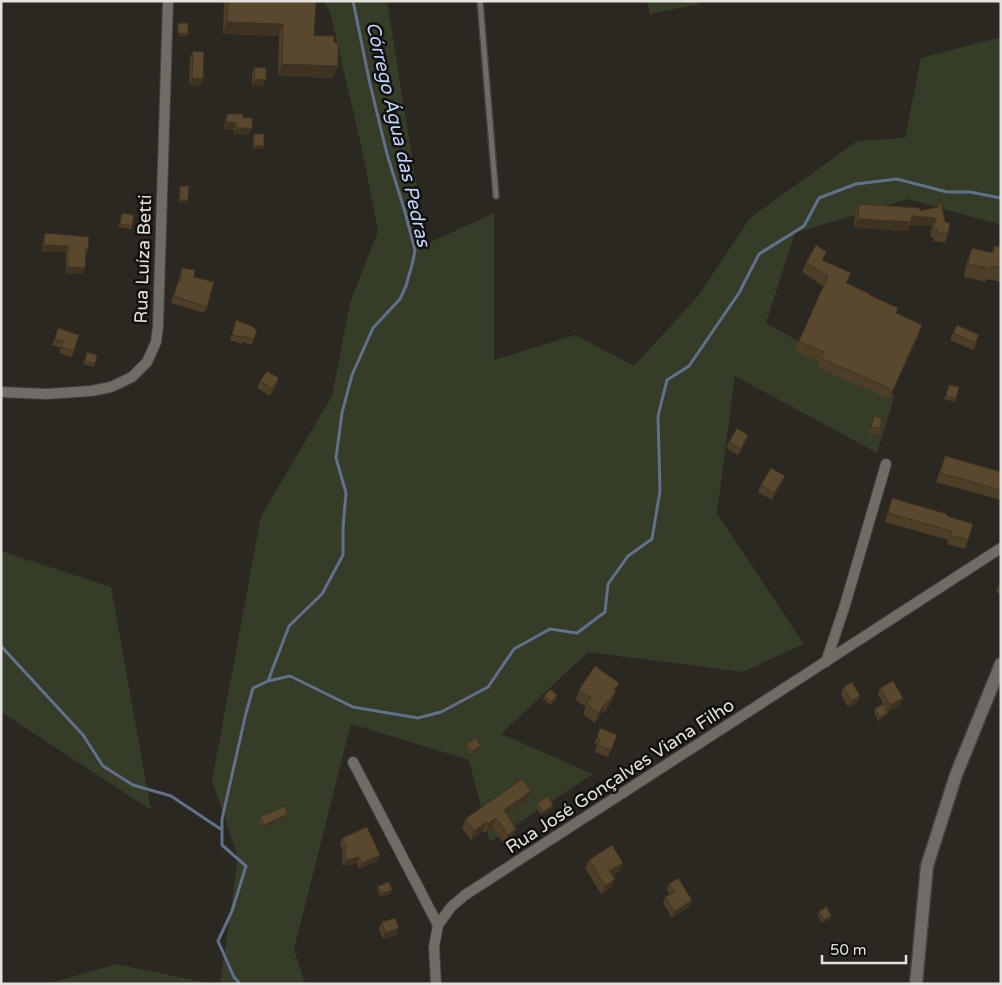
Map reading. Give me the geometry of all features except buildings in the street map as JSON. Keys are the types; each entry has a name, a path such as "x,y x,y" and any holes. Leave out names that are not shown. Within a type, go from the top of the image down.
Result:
{"street":[{"name":"Rua Luíza Betti","path":"1,392 46,394 92,391 111,387 132,377 147,362 156,342 168,1"},
{"path":"826,662 845,605 886,464"},
{"name":"Rua José Gonçalves Viana Filho","path":"438,924 451,907 465,895 1001,548"},
{"path":"916,984 927,866 956,774 1001,664"},
{"path":"353,762 438,924 434,947 436,984"}],"lane":[{"path":"480,1 496,196"}],"green space":[{"path":"323,1 387,1 426,244 494,213 494,360 575,335 634,366 698,296 750,218 857,141 905,138 921,58 1001,37 1001,225 908,199 795,233 766,323 895,395 877,453 735,376 717,513 804,644 743,672 588,652 501,734 593,774 490,842 469,760 351,724 294,949 305,984 220,984 238,858 212,781 261,516 332,396 350,303 378,231 361,145 330,12"},
{"path":"647,1 698,1 699,4 650,14"},
{"path":"1,551 111,587 151,810 1,712"},
{"path":"116,964 212,984 47,984"}],"waterway":[{"name":"Córrego Água das Pedras","path":"268,681 289,626 322,594 343,555 346,493 336,458 342,413 352,375 373,328 400,299 406,286 415,250 387,154 353,1"},
{"path":"240,984 234,977 218,941 232,911 246,866 222,845 222,819 253,688 268,681 290,676 353,707 418,718 441,712 488,687 514,649 550,629 577,633 605,612 608,584 628,556 652,539 660,491 658,416 667,380 689,366 739,293 759,254 804,226 819,198 856,184 897,179 947,192 970,192 1001,198"},
{"path":"1,646 83,735 103,766 133,785 171,796 222,830"}]}
